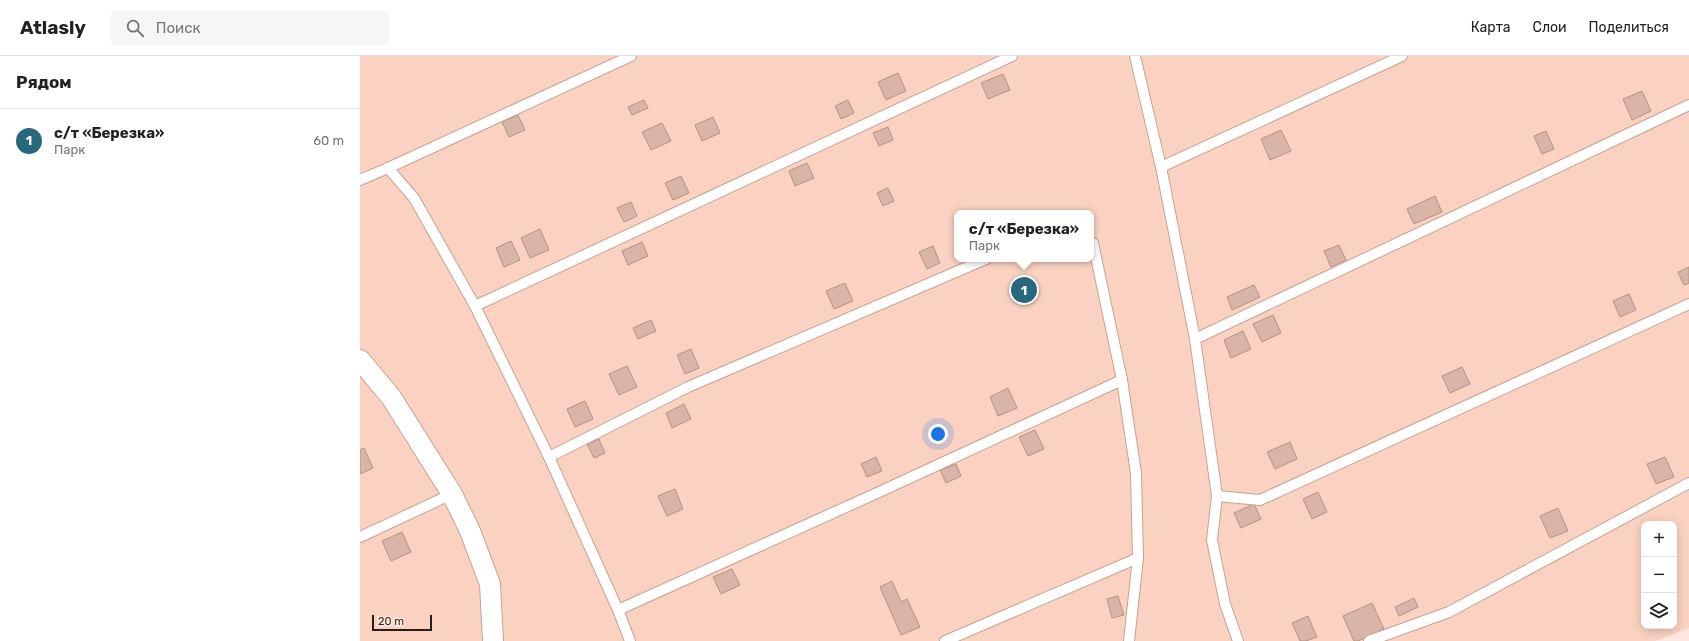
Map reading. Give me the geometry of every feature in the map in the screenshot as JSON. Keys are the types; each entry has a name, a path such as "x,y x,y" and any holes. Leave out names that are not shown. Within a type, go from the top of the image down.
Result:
{"street":[{"path":"360,360 392,397 452,494 470,531 490,584 493,641"}],"lane":[{"path":"360,180 630,56"},
{"path":"475,306 1012,56"},
{"path":"1135,56 1161,167 1195,338 1217,496 1212,540 1225,604 1238,641"},
{"path":"1161,167 1402,56"},
{"path":"1195,338 1689,105"},
{"path":"388,168 414,198 475,306 548,457 618,610 630,641"},
{"path":"1094,248 1122,380 1136,473 1138,558 1129,641"},
{"path":"548,457 688,387 979,262"},
{"path":"1217,496 1260,500 1689,304"},
{"path":"618,610 878,493 1122,380"},
{"path":"1369,641 1450,612 1689,483"},
{"path":"360,537 452,494"},
{"path":"945,641 1138,558"}],"shaded area":[{"path":"360,56 1689,56 1689,628 1655,641 360,641"}],"building":[{"path":"898,73 906,91 886,100 878,82"},
{"path":"1003,74 1010,90 988,99 981,83"},
{"path":"1642,91 1651,111 1632,120 1623,99"},
{"path":"644,100 648,108 632,115 628,107"},
{"path":"848,100 854,113 841,119 835,106"},
{"path":"518,115 525,130 509,137 502,122"},
{"path":"713,117 720,133 702,141 695,125"},
{"path":"662,123 671,141 651,150 642,132"},
{"path":"888,127 893,140 879,146 873,133"},
{"path":"1281,130 1291,151 1270,160 1261,139"},
{"path":"1546,131 1554,149 1542,154 1534,136"},
{"path":"807,163 814,178 795,186 789,171"},
{"path":"681,176 689,193 673,200 665,183"},
{"path":"888,188 894,201 883,206 877,193"},
{"path":"1435,196 1442,212 1414,224 1407,209"},
{"path":"631,202 637,216 624,222 617,208"},
{"path":"540,229 549,250 530,258 521,238"},
{"path":"511,241 520,260 504,267 496,248"},
{"path":"642,242 648,256 628,265 622,251"},
{"path":"1339,245 1346,260 1331,267 1324,251"},
{"path":"933,246 940,263 927,269 919,252"},
{"path":"1689,267 1689,283 1684,285 1678,272"},
{"path":"845,283 853,301 834,309 826,291"},
{"path":"1254,285 1260,297 1232,310 1227,297"},
{"path":"1629,294 1636,310 1620,317 1613,301"},
{"path":"1273,315 1281,333 1262,342 1253,324"},
{"path":"651,320 656,331 638,339 633,328"},
{"path":"1243,331 1251,349 1231,358 1224,340"},
{"path":"691,349 699,368 685,374 677,355"},
{"path":"627,366 637,387 619,395 609,374"},
{"path":"1462,367 1470,384 1450,393 1442,376"},
{"path":"1008,388 1017,408 998,416 990,397"},
{"path":"585,401 593,419 575,427 567,409"},
{"path":"684,404 691,419 672,428 666,413"},
{"path":"1035,430 1044,449 1028,456 1019,437"},
{"path":"599,439 605,453 594,458 587,444"},
{"path":"1290,442 1297,459 1275,469 1267,452"},
{"path":"364,448 373,468 360,474 360,450"},
{"path":"876,457 882,471 867,477 861,464"},
{"path":"1665,457 1674,477 1656,484 1647,464"},
{"path":"956,464 961,476 946,483 940,470"},
{"path":"675,489 683,509 667,516 658,496"},
{"path":"1318,492 1327,512 1312,519 1303,499"},
{"path":"1254,504 1261,519 1241,528 1234,513"},
{"path":"1558,508 1568,531 1550,538 1540,516"},
{"path":"402,532 411,552 391,561 382,541"},
{"path":"732,569 740,585 721,594 713,577"},
{"path":"892,581 901,602 907,599 920,627 901,635 880,587"},
{"path":"1118,596 1124,615 1112,618 1107,599"},
{"path":"1414,598 1418,607 1399,616 1395,607"},
{"path":"1372,603 1384,629 1358,641 1354,641 1343,616"},
{"path":"1308,616 1317,637 1306,641 1300,641 1292,623"}],"place":[{"name":"с/т «Березка»","path":"1024,290"}]}
